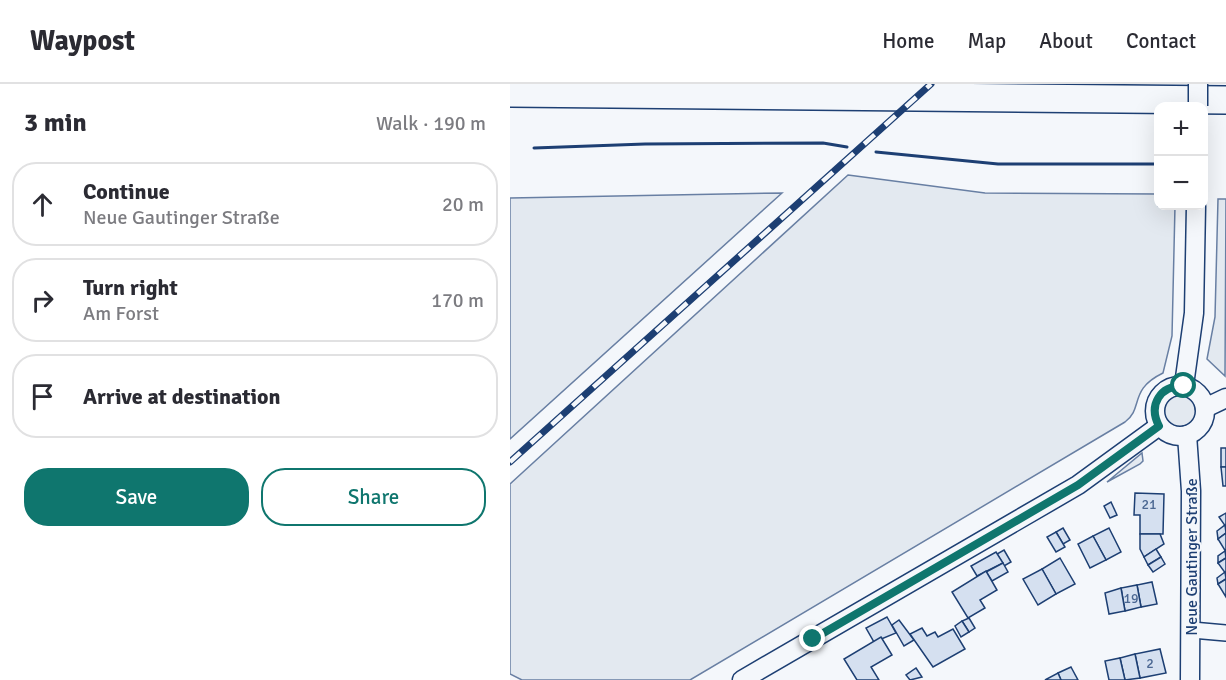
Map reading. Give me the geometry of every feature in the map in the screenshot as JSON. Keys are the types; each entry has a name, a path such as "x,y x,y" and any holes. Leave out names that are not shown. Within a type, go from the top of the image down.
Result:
{"highway":[{"path":"510,93 1226,100"}],"street":[{"path":"1198,84 1198,102"},
{"path":"1184,386 1194,313 1196,210"},
{"path":"1184,386 1198,393 1205,408 1201,424 1187,435 1172,435 1159,426 1155,418 1156,401 1167,388 1184,386"},
{"path":"1205,408 1226,398"},
{"path":"742,680 1078,485 1159,426"},
{"name":"Neue Gautinger Straße","path":"1187,435 1191,491 1190,680"},
{"path":"1192,630 1226,633"}],"shaded area":[{"path":"848,175 985,193 1154,194 1154,210 1175,210 1172,336 1163,373 1145,386 1131,417 690,680 522,680 510,674 510,484"},
{"path":"782,193 510,439 510,198"},
{"path":"1218,199 1226,199 1225,376 1207,359 1215,317"},
{"path":"1180,395 1192,399 1196,411 1192,423 1180,427 1168,423 1164,411 1168,399"},
{"path":"1142,453 1143,461 1140,464 1107,482"}],"building":[{"path":"1221,448 1226,448 1226,467 1221,467"},
{"path":"1221,467 1226,467 1226,486 1223,486"},
{"path":"1135,493 1164,494 1163,534 1140,534 1140,515 1134,515"},
{"path":"1111,502 1117,515 1110,518 1104,506"},
{"path":"1226,513 1226,527 1219,517"},
{"path":"1225,525 1226,533 1218,539 1217,531"},
{"path":"1063,528 1070,540 1063,544 1056,532"},
{"path":"1109,528 1121,552 1106,560 1093,536"},
{"path":"1056,532 1065,547 1056,552 1047,537"},
{"path":"1226,533 1226,552 1218,539"},
{"path":"1140,534 1160,534 1164,544 1144,557 1140,549"},
{"path":"1093,536 1106,560 1090,568 1078,544"},
{"path":"1156,549 1161,557 1148,565 1144,557"},
{"path":"1004,550 1011,562 1004,566 997,554"},
{"path":"1225,551 1226,558 1218,563 1218,556"},
{"path":"996,552 1003,563 977,576 971,566"},
{"path":"1161,557 1165,564 1153,572 1148,565"},
{"path":"1060,558 1075,584 1056,594 1042,569"},
{"path":"1226,558 1226,574 1218,563"},
{"path":"1003,563 1008,572 992,581 986,572"},
{"path":"1042,569 1056,594 1038,605 1023,579"},
{"path":"986,571 997,590 980,600 985,608 968,618 952,592"},
{"path":"1225,572 1226,579 1218,584 1217,578"},
{"path":"1226,579 1226,597 1218,584"},
{"path":"1152,582 1157,604 1141,607 1137,585"},
{"path":"1137,585 1141,607 1125,611 1121,588"},
{"path":"1121,588 1125,611 1109,614 1105,593"},
{"path":"887,617 896,633 874,642 866,628"},
{"path":"969,618 975,628 969,632 962,621"},
{"path":"899,620 914,640 904,646 892,625"},
{"path":"962,621 969,632 961,637 955,626"},
{"path":"922,628 927,636 935,632 938,637 953,629 965,649 933,667 910,634"},
{"path":"881,637 892,655 871,667 879,680 857,680 844,659"},
{"path":"1160,649 1166,673 1140,678 1135,654"},
{"path":"1135,654 1140,678 1125,680 1120,658"},
{"path":"1120,658 1125,680 1109,680 1105,661"},
{"path":"1071,667 1078,680 1061,680 1058,673"},
{"path":"916,668 922,677 910,680 906,675"},
{"path":"1058,673 1061,680 1045,680"}],"railway":[{"path":"510,462 931,84"}],"wall":[{"path":"534,148 645,144 823,143 847,147"},
{"path":"876,152 998,164 1154,164"}],"route":[{"path":"813,639 1090,477 1159,426 1154,410 1160,394 1175,385 1184,386"}]}
